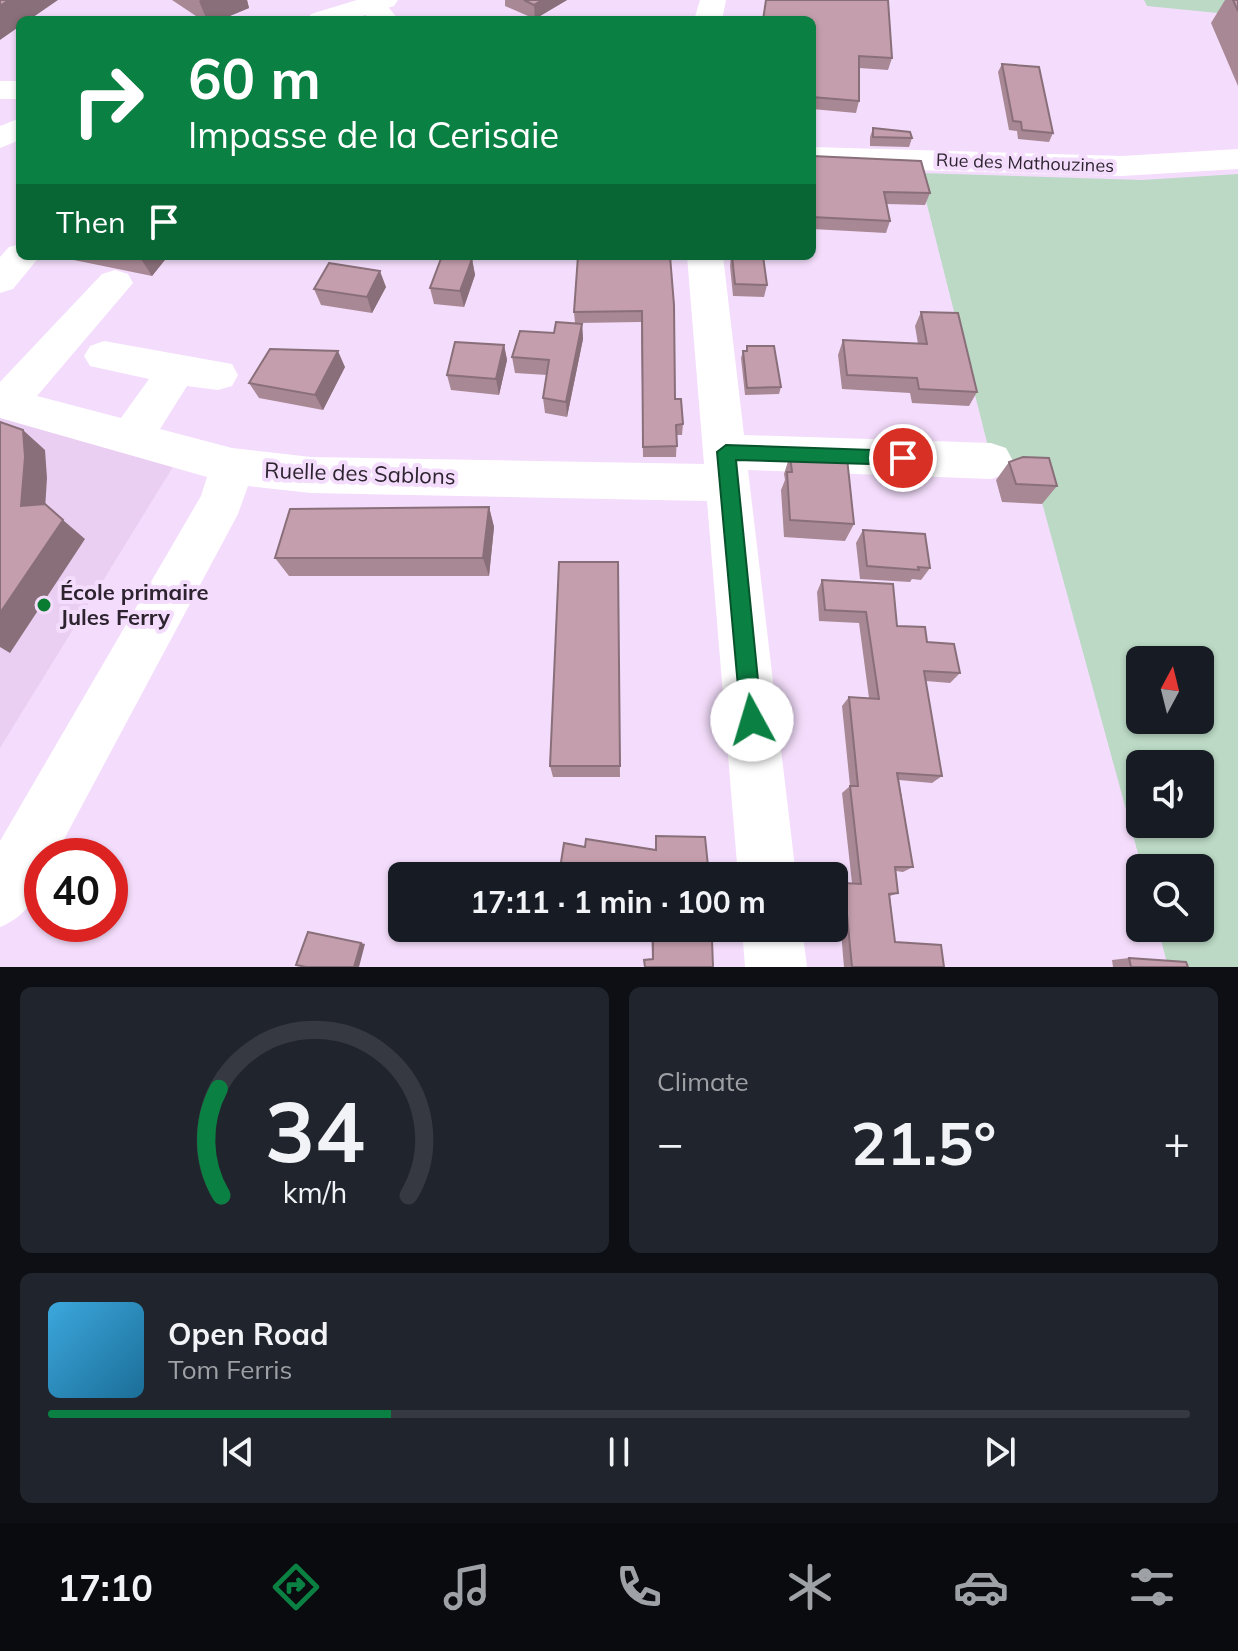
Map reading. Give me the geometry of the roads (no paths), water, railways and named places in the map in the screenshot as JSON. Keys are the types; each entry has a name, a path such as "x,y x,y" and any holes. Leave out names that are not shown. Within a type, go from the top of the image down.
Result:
{"street":[{"path":"341,16 380,8"},
{"name":"Rue des Mathouzines","path":"816,157 1122,166 1238,159"},
{"path":"0,280 18,260"},
{"path":"705,260 766,862"},
{"path":"3,403 115,283"},
{"path":"104,356 218,375"},
{"path":"131,438 177,369"},
{"name":"Ruelle des Sablons","path":"3,403 232,466 311,475 991,461"},
{"path":"0,898 222,501 232,466"},
{"path":"773,942 776,967"}],"place":[{"name":"École primaire Jules Ferry","path":"44,605"}]}
